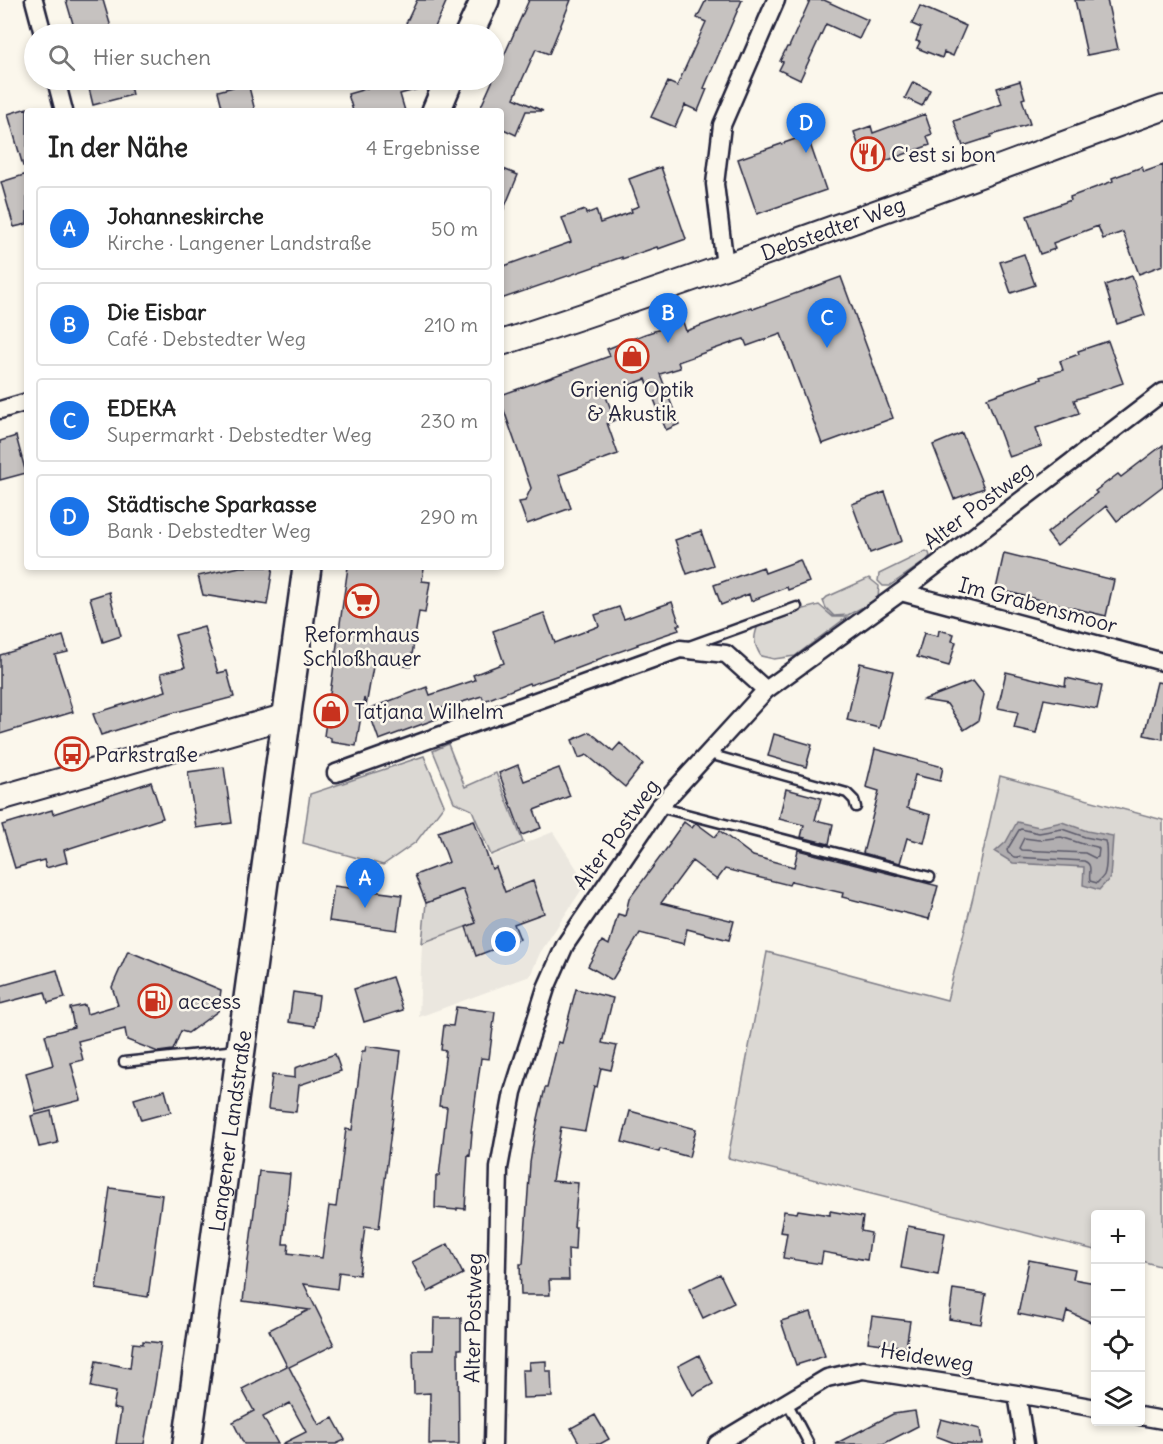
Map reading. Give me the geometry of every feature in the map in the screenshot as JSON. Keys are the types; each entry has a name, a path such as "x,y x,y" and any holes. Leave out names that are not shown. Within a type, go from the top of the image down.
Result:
{"main road":[{"path":"473,24 484,0"},
{"path":"437,108 445,90"},
{"name":"Langener Landstraße","path":"187,1444 307,570"}],"street":[{"path":"34,0 40,24"},
{"path":"725,266 715,184 722,126 776,0"},
{"path":"59,90 63,108"},
{"name":"Debstedter Weg","path":"504,342 605,309 1163,108"},
{"name":"Alter Postweg","path":"493,1444 499,1168 513,1092 546,988 565,945 659,807 766,690 901,592 1163,392"},
{"path":"0,410 24,403"},
{"name":"Im Grabensmoor","path":"901,592 1163,662"},
{"path":"336,773 680,649 726,654 766,690"},
{"path":"0,798 286,716"},
{"name":"Heideweg","path":"717,1444 827,1378 863,1370 1091,1407"},
{"path":"1017,1394 1025,1444"},
{"path":"1145,1417 1163,1420"}],"lane":[{"path":"680,649 797,607"},
{"path":"709,754 847,793 854,800 856,807"},
{"path":"659,807 930,876"},
{"path":"124,1062 241,1050"},
{"path":"787,1401 809,1444"}],"shaded area":[{"path":"926,551 930,556 927,560 889,586 883,586 878,581 879,574"},
{"path":"869,578 879,586 878,599 848,615 834,616 826,608 823,601 827,597"},
{"path":"819,605 833,617 847,617 795,656 774,659 761,656 755,640 759,623"},
{"path":"448,744 465,787 496,773 523,842 491,855 472,810 454,802 433,751"},
{"path":"424,756 444,805 416,842 383,865 303,843 310,794"},
{"path":"1000,776 1163,820 1163,1267 1145,1262 1145,1210 1091,1210 1091,1249 728,1158 767,952 947,1000"},
{"path":"553,832 586,883 540,953 530,976 419,1017 422,943 476,923 496,868 492,869 488,858"},
{"path":"467,888 476,923 422,943 426,903"}],"water":[{"path":"1017,822 1039,827 1062,822 1087,831 1113,836 1110,878 1099,890 1083,885 1084,867 1013,863 995,852 1006,842"}],"building":[{"path":"66,0 103,0 110,24 73,24"},
{"path":"417,0 447,0 436,24 406,24"},
{"path":"529,0 571,0 549,54 536,49 514,98 543,111 526,111 516,135 504,129 504,108 480,108 488,90 504,90 504,56"},
{"path":"706,0 742,0 704,88 707,89 698,111 685,105 675,127 651,117 668,82 677,86 706,22 697,18"},
{"path":"810,0 824,0 868,20 859,39 826,24 800,80 779,70 783,62 780,61 789,47"},
{"path":"1075,0 1107,0 1118,49 1087,55"},
{"path":"920,6 966,26 953,56 944,52 942,58 917,48 920,42 916,41 921,28 912,24"},
{"path":"1020,81 1025,98 1022,99 1030,124 963,146 954,121 1002,104 997,88"},
{"path":"913,82 930,90 922,106 905,98"},
{"path":"89,90 131,90 132,95 93,105"},
{"path":"250,90 254,108 222,108 218,91"},
{"path":"362,90 414,90 400,94 404,108 352,108 348,94"},
{"path":"24,109 24,166 23,166 8,114"},
{"path":"925,114 932,134 927,136 930,145 866,168 854,132 871,126 873,133"},
{"path":"807,135 826,190 757,214 738,159"},
{"path":"1163,165 1163,265 1139,274 1123,232 1103,239 1098,226 1053,243 1055,249 1040,254 1027,216 1071,200 1070,197 1113,181 1112,178 1142,167 1144,172"},
{"path":"661,167 686,239 658,249 657,247 622,259 622,257 504,298 504,266 571,242 562,218 585,210 586,214 596,210 600,223 632,212 631,209 639,206 629,179"},
{"path":"504,169 518,175 504,209"},
{"path":"24,175 24,225 14,227 1,182"},
{"path":"1024,254 1035,285 1011,293 1000,262"},
{"path":"1132,276 1145,315 1117,324 1105,285"},
{"path":"841,277 893,418 822,444 781,334 747,346 744,339 737,341 678,362 680,368 660,374 679,424 666,430 646,379 605,394 615,420 607,423 618,454 559,475 571,508 527,524 519,502 525,501 531,488 504,411 504,394 610,356 607,349 645,334 683,322 686,331 752,307 753,309"},
{"path":"1108,341 1123,383 1074,400 1079,413 1036,428 1042,446 1009,457 987,398 1063,370 1060,361 1079,354 1078,351"},
{"path":"962,433 984,488 954,499 933,445"},
{"path":"16,436 24,474 0,480 0,441"},
{"path":"1163,445 1163,486 1117,521 1106,506 1057,546 1047,533 1097,493 1095,491 1118,474 1121,477"},
{"path":"885,492 902,541 870,553 852,504"},
{"path":"701,531 713,565 687,574 675,540"},
{"path":"1004,553 1114,580 1106,616 996,589"},
{"path":"800,560 809,582 788,590 787,587 751,601 749,594 721,605 714,585 763,567 765,573"},
{"path":"226,570 273,570 267,605 203,595 198,576"},
{"path":"348,570 424,570 422,581 430,582 425,613 419,612 410,667 374,661 366,706 364,698 356,746 331,742 331,738 324,736"},
{"path":"109,592 121,636 103,642 90,598"},
{"path":"672,602 680,625 677,625 679,630 484,701 482,696 436,710 439,718 379,740 368,709 427,687 430,695 475,680 473,675 504,663 493,631 544,613 555,643 599,626 595,615 619,607 624,619"},
{"path":"204,627 218,673 227,671 234,697 101,735 93,714 166,691 161,673 185,667 175,635"},
{"path":"939,630 954,634 952,641 956,642 949,666 917,657 924,633 938,636"},
{"path":"63,636 68,652 55,655 73,712 0,734 0,655"},
{"path":"860,663 893,671 879,728 847,720"},
{"path":"1006,672 1065,686 1066,678 1102,686 1097,709 1044,699 1036,733 1014,728 1018,712 998,708"},
{"path":"973,681 984,695 978,721 964,730 947,704 923,700"},
{"path":"1157,682 1163,683 1163,739 1144,735"},
{"path":"590,732 613,751 620,743 643,764 625,787 587,755 579,758 572,740"},
{"path":"774,734 812,745 806,767 768,756"},
{"path":"875,749 943,767 940,781 915,775 907,808 931,815 924,843 907,838 900,863 863,853 879,791 866,787"},
{"path":"518,765 524,781 559,768 570,796 534,810 541,828 522,835 499,773"},
{"path":"224,767 232,823 196,828 188,772"},
{"path":"151,782 163,818 64,850 67,862 46,868 44,860 15,868 2,825 52,810 53,814"},
{"path":"786,789 821,798 815,820 833,824 829,844 801,837 804,825 779,819"},
{"path":"474,820 492,869 496,867 505,892 533,881 544,913 514,924 520,939 476,956 466,927 476,923 463,889 426,903 415,875 449,862 438,832"},
{"path":"684,822 692,828 696,823 715,837 720,831 753,856 794,867 798,850 938,886 929,919 842,897 843,893 791,881 789,885 725,869 717,880 692,861 661,903 734,921 729,940 687,929 684,944 640,933 612,980 588,966 602,941 609,945 618,914 625,916 629,899"},
{"path":"334,886 402,895 397,930 329,921"},
{"path":"128,951 221,990 218,1011 188,1033 181,1031 173,1050 158,1052 127,1040 125,1029 78,1041 83,1060 71,1063 81,1100 36,1112 26,1073 53,1065 45,1035 74,1027 70,1008 85,1005 87,1014 118,1005 112,987"},
{"path":"57,970 65,998 48,1003 45,992 0,1004 0,986"},
{"path":"392,977 403,1010 364,1022 354,989"},
{"path":"576,989 613,998 602,1043 617,1046 611,1070 601,1068 597,1087 594,1086 585,1131 561,1127 552,1181 578,1183 574,1227 576,1227 575,1250 568,1249 569,1280 549,1280 550,1295 521,1295 520,1264 523,1264 530,1163 535,1132 558,1042 562,1043"},
{"path":"293,992 319,996 315,1026 289,1022"},
{"path":"456,1007 495,1012 489,1059 481,1058 470,1156 468,1155 465,1209 457,1208 457,1210 435,1208 436,1176 439,1176 447,1107 439,1106 446,1051 441,1050 444,1025 453,1026"},
{"path":"366,1046 401,1051 379,1228 365,1226 359,1275 339,1272 337,1289 304,1284 334,1345 289,1367 319,1425 333,1418 345,1440 336,1444 282,1444 306,1432 290,1403 263,1417 278,1444 244,1444 233,1422 254,1411 242,1389 287,1366 269,1330 309,1310 243,1301 259,1171 290,1174 283,1244 289,1244 288,1253 322,1258 329,1206 336,1207 346,1129 352,1130 362,1051 365,1051"},
{"path":"335,1054 341,1071 299,1085 296,1112 268,1109 272,1075 295,1078 295,1068"},
{"path":"165,1090 171,1112 141,1120 134,1099"},
{"path":"51,1111 58,1143 39,1147 31,1116"},
{"path":"630,1111 696,1129 689,1157 622,1142"},
{"path":"110,1188 162,1195 148,1297 96,1289"},
{"path":"798,1210 830,1215 830,1211 863,1217 861,1231 871,1233 867,1260 823,1252 821,1264 783,1258 787,1233 780,1232 784,1211 797,1213"},
{"path":"908,1226 945,1233 938,1275 901,1268"},
{"path":"448,1244 463,1274 428,1292 412,1262"},
{"path":"1029,1260 1075,1269 1073,1279 1091,1282 1091,1322 1067,1311 1064,1323 1018,1314"},
{"path":"720,1274 734,1303 703,1318 689,1289"},
{"path":"953,1289 986,1294 981,1324 949,1319"},
{"path":"811,1312 825,1356 796,1365 781,1321"},
{"path":"872,1316 910,1321 906,1347 868,1342"},
{"path":"434,1318 461,1318 461,1349 458,1349 459,1444 429,1444 430,1393 414,1394 413,1350 433,1350"},
{"path":"143,1341 161,1343 144,1444 116,1444 121,1410 113,1408 116,1392 91,1387 96,1361 130,1368 133,1343 143,1344"},
{"path":"699,1355 713,1384 693,1395 678,1366"},
{"path":"546,1361 546,1371 551,1371 552,1397 523,1398 522,1370 530,1370 529,1362"},
{"path":"915,1411 918,1426 883,1444 835,1444 893,1414"},
{"path":"595,1415 609,1439 600,1444 580,1444 571,1428"},
{"path":"941,1419 980,1429 982,1444 957,1444 936,1436"}],"place":[{"name":"Städtische Sparkasse","path":"806,153"},
{"name":"C'est si bon","path":"868,154"},
{"name":"Die Eisbar","path":"668,343"},
{"name":"EDEKA","path":"827,348"},
{"name":"Grienig Optik & Akustik","path":"632,356"},
{"name":"Reformhaus Schloßhauer","path":"362,601"},
{"name":"Tatjana Wilhelm","path":"331,711"},
{"name":"Parkstraße","path":"72,754"},
{"name":"Johanneskirche","path":"365,908"},
{"name":"access","path":"155,1001"}]}
